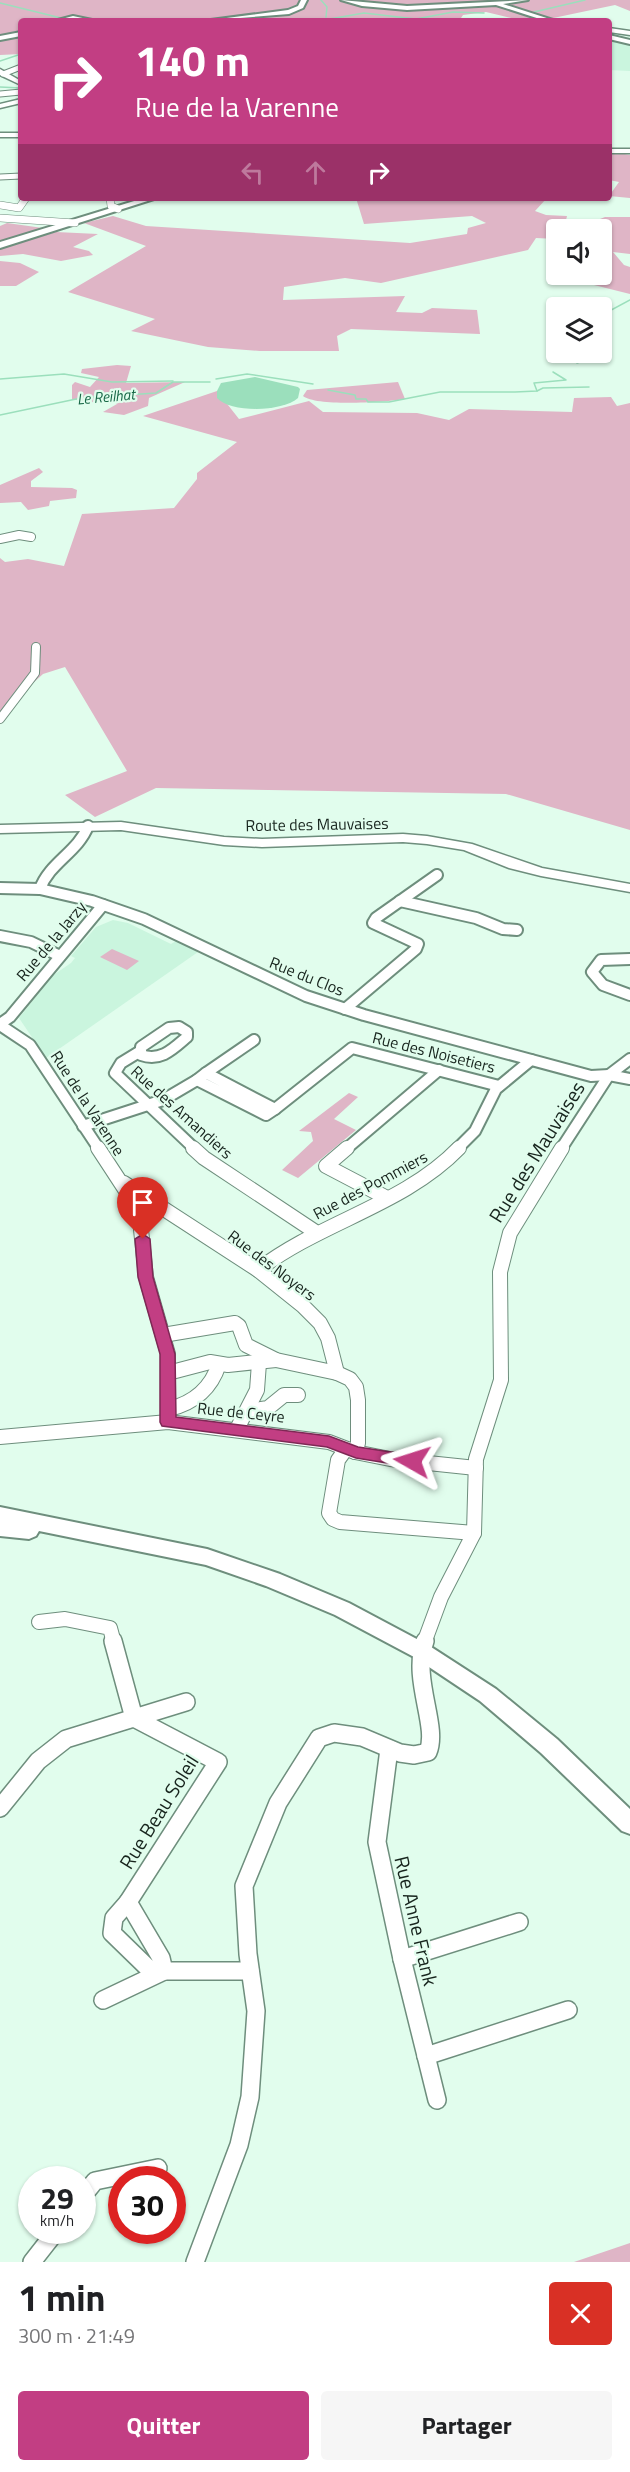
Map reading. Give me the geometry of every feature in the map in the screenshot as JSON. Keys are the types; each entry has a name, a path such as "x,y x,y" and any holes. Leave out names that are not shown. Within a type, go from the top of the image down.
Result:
{"main road":[{"path":"234,18 289,12 301,7 304,0"},
{"path":"344,0 365,4 413,6 525,0"},
{"path":"509,9 508,5 517,1"},
{"path":"493,2 542,18"},
{"path":"0,38 18,35"},
{"path":"612,38 630,42"},
{"path":"0,245 143,201"},
{"path":"0,1515 207,1557 273,1580 342,1609 421,1651 488,1695 549,1746 630,1824"},
{"path":"0,1528 115,1539"}],"street":[{"path":"612,30 630,33"},
{"path":"1,72 18,68"},
{"path":"1,72 18,81"},
{"path":"0,94 18,92"},
{"path":"0,104 18,101"},
{"path":"0,135 18,135"},
{"path":"612,151 630,151"},
{"path":"0,177 18,176"},
{"path":"0,206 19,208 24,201"},
{"path":"110,201 111,206 118,209"},
{"path":"0,218 75,223"},
{"path":"0,539 19,535 31,537"},
{"path":"0,719 30,683 35,673 36,647"},
{"path":"40,889 48,874 77,846 88,826"},
{"name":"Route des Mauvaises","path":"0,829 135,827 224,841 262,843 403,838 428,840 467,847 514,866 630,888"},
{"path":"345,1009 416,949 418,944 373,922 437,875"},
{"name":"Rue du Clos","path":"0,888 40,889 103,905 144,919 272,982 345,1009 591,1076 609,1075 630,1079"},
{"path":"400,901 476,918 503,929 517,930"},
{"name":"Rue de la Jarzy","path":"0,1025 10,1017 103,905"},
{"path":"0,936 31,942 60,956"},
{"path":"630,959 601,960 592,972 597,982 603,986 630,995"},
{"name":"Rue de la Varenne","path":"0,1025 30,1045 119,1179 140,1200 146,1277 164,1335 169,1416"},
{"path":"83,1126 181,1091 254,1040"},
{"name":"Rue des Noisetiers","path":"202,1076 275,1109 352,1048 499,1086"},
{"name":"Rue des Amandiers","path":"139,1052 119,1064 115,1073 204,1158 317,1233"},
{"path":"609,1075 630,1059"},
{"name":"Rue des Pommiers","path":"258,1270 281,1252 387,1198 440,1167 475,1131 499,1086 531,1060"},
{"path":"387,1198 326,1166 439,1070"},
{"name":"Rue des Mauvaises","path":"195,2262 239,2145 250,2097 256,2011 250,1971 244,1886 278,1803 319,1738 343,1730 389,1749 418,1757 428,1752 432,1742 421,1690 421,1651 441,1597 474,1533 476,1460 501,1380 500,1272 510,1233 609,1075"},
{"name":"Rue des Noyers","path":"140,1200 160,1206 258,1270 320,1323 328,1338 337,1372"},
{"path":"140,1220 147,1210 160,1206"},
{"path":"164,1335 234,1323 239,1326 246,1345 276,1360 337,1372 350,1379 356,1388 358,1443 338,1460 330,1513 333,1519 340,1522 474,1533"},
{"path":"168,1373 210,1362 219,1364 259,1363 276,1360"},
{"path":"237,1429 249,1411 250,1400 257,1390 259,1363"},
{"path":"169,1416 178,1407 208,1388 219,1364"},
{"path":"249,1411 268,1408 279,1395 284,1393 298,1395"},
{"name":"Rue de Ceyre","path":"0,1437 169,1416 237,1429 329,1442 351,1451 390,1459 476,1467"},
{"path":"39,1622 50,1617 110,1628 135,1718"},
{"path":"0,1808 38,1761 66,1739 186,1702"},
{"name":"Rue Beau Soleil","path":"135,1718 218,1762 128,1902 114,1918 112,1933 148,1968 164,1971 250,1971"},
{"name":"Rue Anne Frank","path":"389,1749 377,1842 402,1959 437,2100"},
{"path":"128,1902 161,1958 164,1971"},
{"path":"402,1959 519,1922"},
{"name":"Rue Beau Soleil","path":"103,2000 164,1971"},
{"path":"426,2056 568,2010"},
{"path":"32,2262 46,2244"}],"shaded area":[{"path":"0,0 630,0 630,11 615,5 553,18 511,18 486,12 463,15 461,18 18,18 18,54 0,55"},
{"path":"612,40 630,43 630,71 612,70"},
{"path":"612,152 630,155 630,198 612,196 612,192 619,182 612,181"},
{"path":"357,201 544,201 535,211 546,215 567,216 566,219 546,219 546,238 536,238 528,250 381,283 345,278 284,287 283,300 405,296 396,312 422,313 432,308 477,310 480,334 351,329 337,336 339,351 260,351 208,347 131,331 155,319 68,292 146,246 84,223 113,216 146,226 410,243 467,234 468,228 486,223 472,216 364,224"},
{"path":"630,217 630,254 613,252 624,265 630,267 630,294 594,285 612,285 612,219 600,219"},
{"path":"7,223 50,229 0,243 0,226"},
{"path":"56,232 98,234 73,247 89,251 93,255 61,261 23,254 0,256 0,248"},
{"path":"0,261 20,263 39,272 16,286 0,286"},
{"path":"117,365 131,366 126,383 185,382 149,398 148,406 124,415 103,412 117,404 109,397 90,403 72,399 72,385 75,382 90,387 99,377 81,373 82,369"},
{"path":"255,377 298,387 300,389 298,398 281,406 257,409 233,406 217,398 217,391 221,383"},
{"path":"398,382 405,399 336,403 322,402 303,396 307,390"},
{"path":"217,391 239,419 309,401 323,412 417,413 449,420 469,409 572,412 574,398 611,397 617,406 630,403 630,830 506,794 156,788 95,817 65,795 127,771 65,667 43,674 0,713 0,558 5,562 28,559 64,566 82,514 174,508 197,479 197,473 237,442 143,416"},
{"path":"39,468 43,472 31,481 31,487 72,488 77,490 76,498 50,501 49,506 28,510 21,502 0,503 0,485"},
{"path":"113,920 128,923 171,944 176,941 198,952 46,1058 19,1018 52,976 71,963 75,958 71,956 96,927"},
{"path":"112,949 139,961 127,970 100,957"},
{"path":"349,1093 358,1097 334,1119 356,1130 298,1178 282,1170 313,1141 311,1132 299,1131"},
{"path":"630,2243 630,2262 574,2262"}],"waterway":[{"path":"321,0 327,7 326,17"},
{"path":"534,12 585,0"},
{"path":"0,3 61,18"},
{"path":"421,18 453,12 484,13"},
{"path":"335,18 364,13 407,18"},
{"path":"0,61 18,55"},
{"path":"0,87 18,88"},
{"path":"612,310 630,300"},
{"name":"Le Reilhat","path":"537,391 534,383 566,380 553,372"},
{"path":"0,379 64,374 112,382 173,381"},
{"name":"Le Reilhat","path":"216,379 247,374 313,384"},
{"name":"Le Reilhat","path":"0,415 81,398 156,393 173,382 210,382"},
{"name":"Le Reilhat","path":"537,391 543,388 589,387"},
{"name":"Le Reilhat","path":"328,390 355,395 356,399 366,399 368,402 389,402 440,392 537,391"}],"route":[{"path":"143,1239 146,1277 168,1354 170,1409 168,1422 329,1442 356,1452 412,1461"}]}
